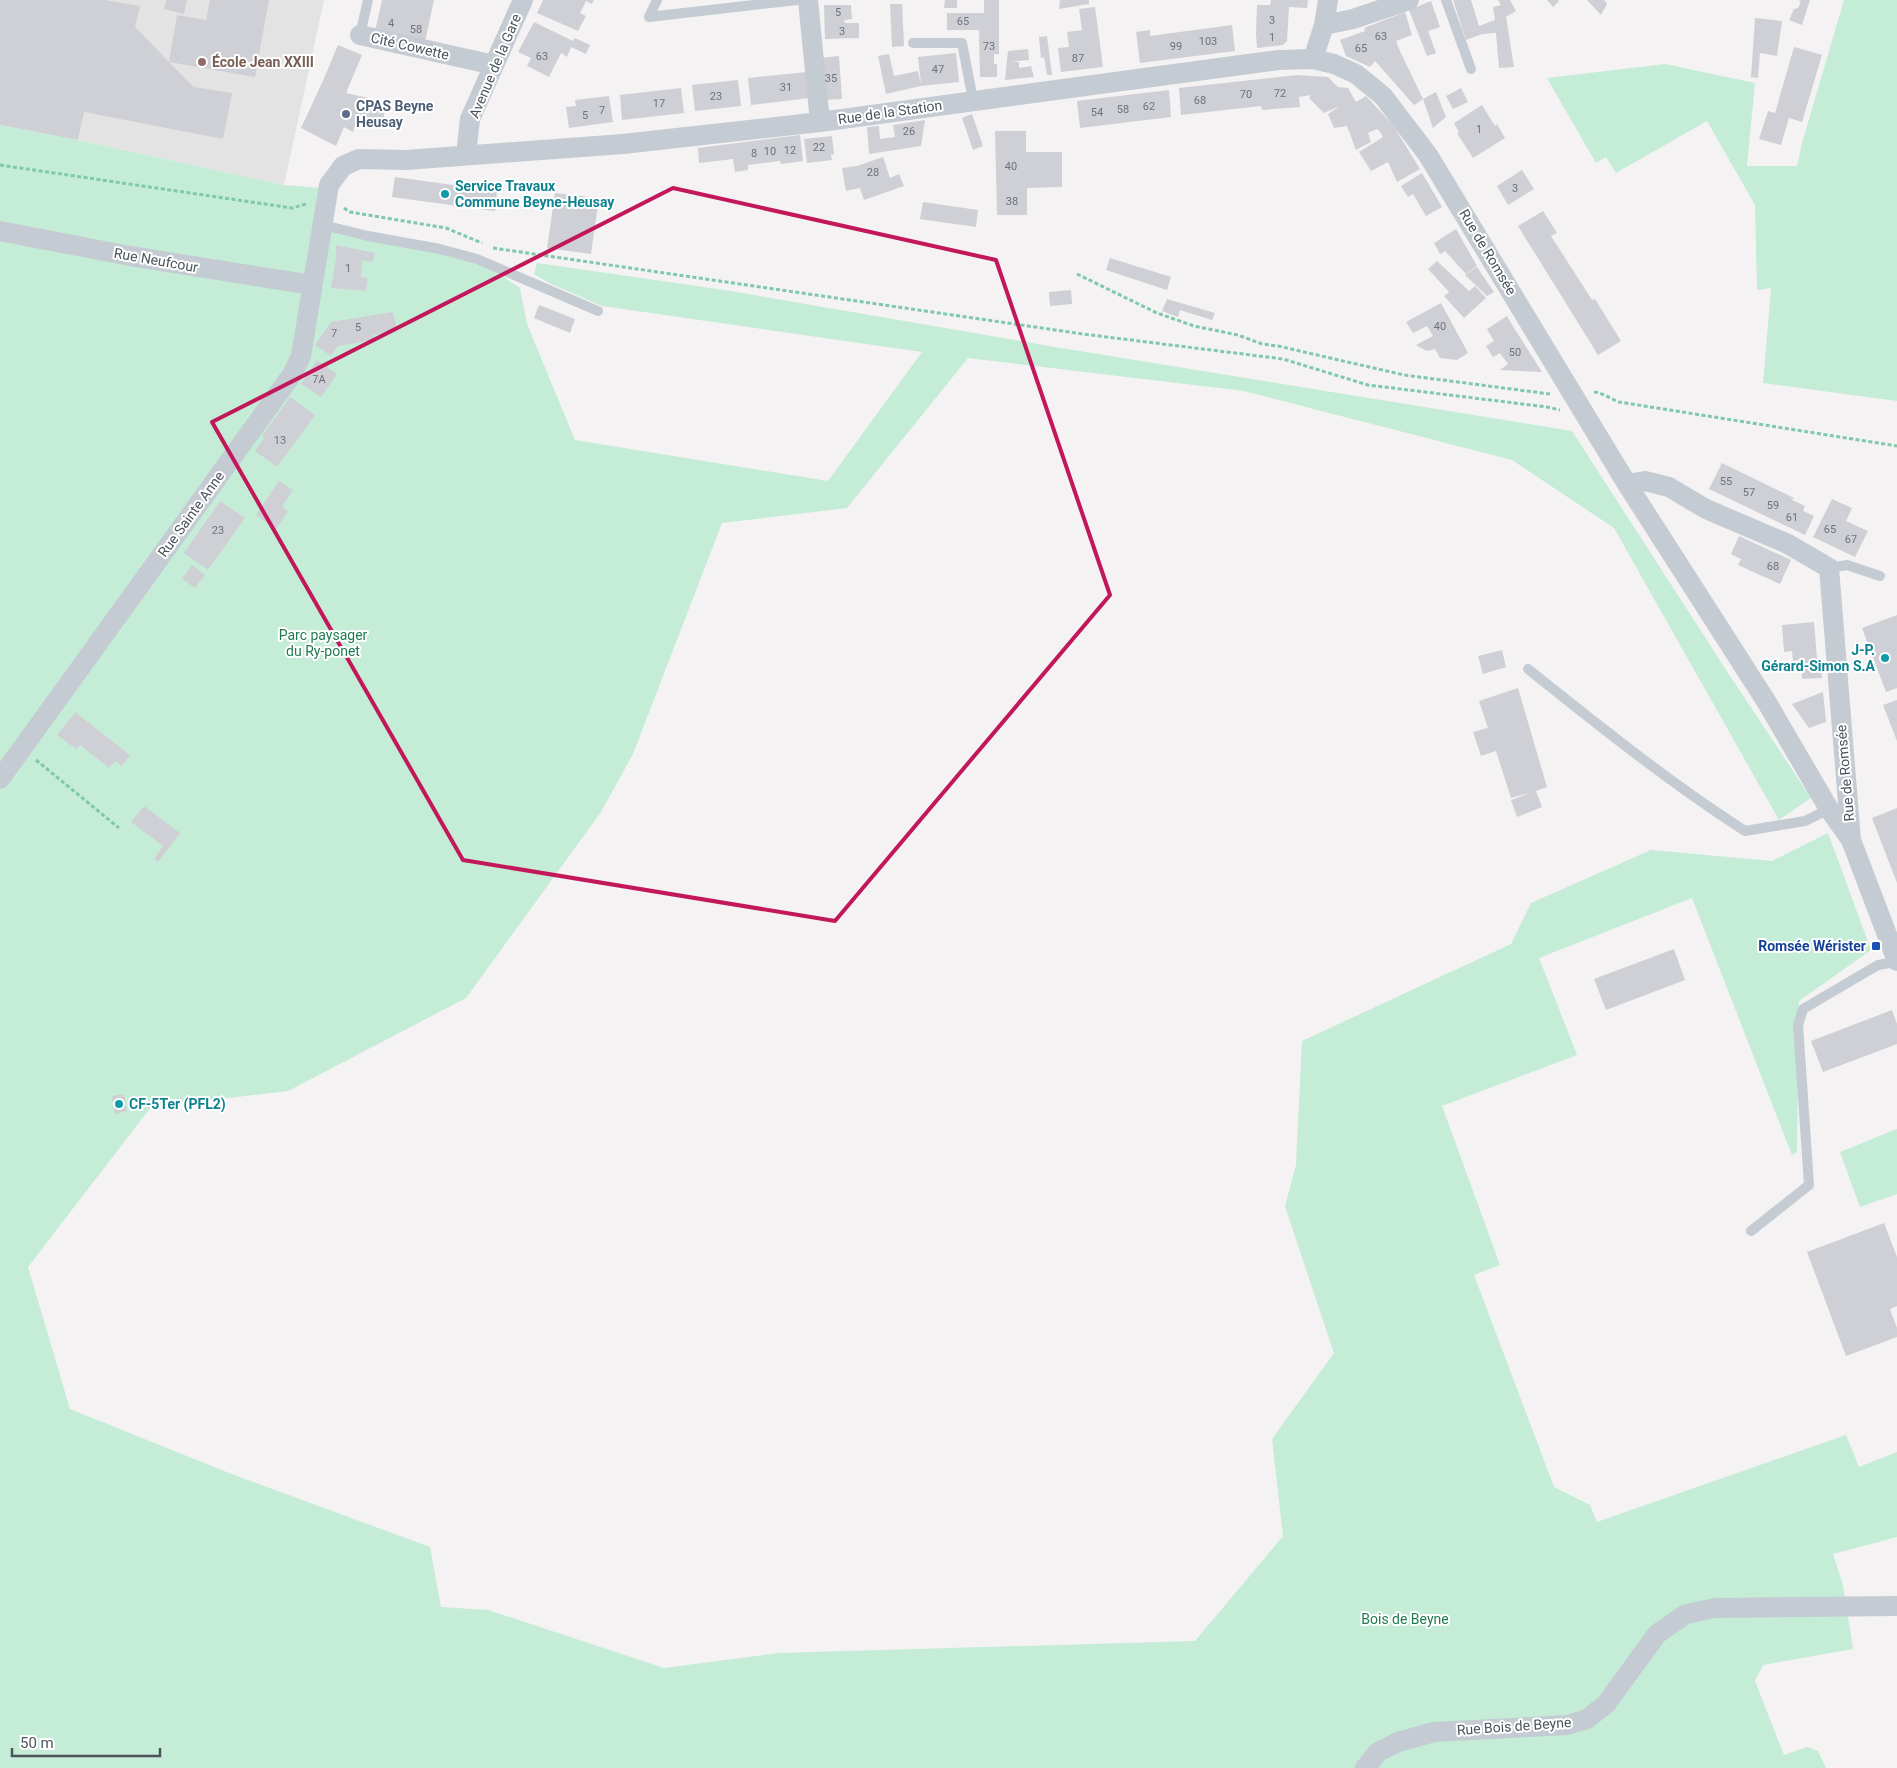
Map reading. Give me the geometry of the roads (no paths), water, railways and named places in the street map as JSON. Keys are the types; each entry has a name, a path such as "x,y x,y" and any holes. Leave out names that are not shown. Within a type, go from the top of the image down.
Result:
{"street":[{"name":"Avenue de la Gare","path":"466,155 470,119 524,0"},
{"path":"808,0 820,122"},
{"path":"1313,59 1324,24 1328,0"},
{"path":"1324,24 1361,17 1409,0"},
{"name":"Cité Cowette","path":"360,35 494,65"},
{"name":"Rue de la Station","path":"466,155 623,144 820,122 1279,60 1313,59"},
{"name":"Rue de Romsée","path":"1313,59 1334,64 1356,74 1383,96 1428,154 1627,484 1766,701 1828,809 1851,840"},
{"path":"324,215 329,185 343,166 359,159 406,160 466,155"},
{"name":"Rue Sainte Anne","path":"0,778 293,373 301,356 324,215"},
{"name":"Rue Neufcour","path":"0,231 130,256 312,286"},
{"path":"1627,484 1645,481 1669,487 1706,509 1788,544 1829,568"},
{"name":"Rue de Romsée","path":"1829,568 1851,840"},
{"path":"1851,840 1897,961"},
{"name":"Rue Bois de Beyne","path":"1365,1768 1378,1752 1398,1742 1434,1732 1567,1725 1587,1719 1606,1704 1657,1634 1686,1614 1715,1608 1897,1606"}],"lane":[{"name":"Cité Cowette","path":"360,35 368,0"},
{"path":"657,0 649,17 797,0"},
{"path":"1446,0 1471,69"},
{"path":"913,42 962,43 973,100"},
{"path":"324,215 368,236 440,249 477,259 598,311"},
{"path":"1829,568 1847,565 1880,576"},
{"path":"1528,668 1674,783 1745,831 1805,821 1828,809"},
{"path":"1751,1232 1809,1184 1798,1025 1803,1009 1878,965 1897,961"}],"place":[{"name":"École Jean XXIII","path":"202,62"},
{"name":"CPAS Beyne Heusay","path":"346,114"},
{"name":"Service Travaux Commune Beyne-Heusay","path":"445,194"},
{"name":"J-P. Gérard-Simon S.A","path":"1885,658"},
{"name":"Romsée Wérister","path":"1876,946"},
{"name":"CF-5Ter (PFL2)","path":"119,1104"}],"park label":[{"name":"Parc paysager du Ry-ponet","path":"323,644"},
{"name":"Bois de Beyne","path":"1405,1619"}]}
